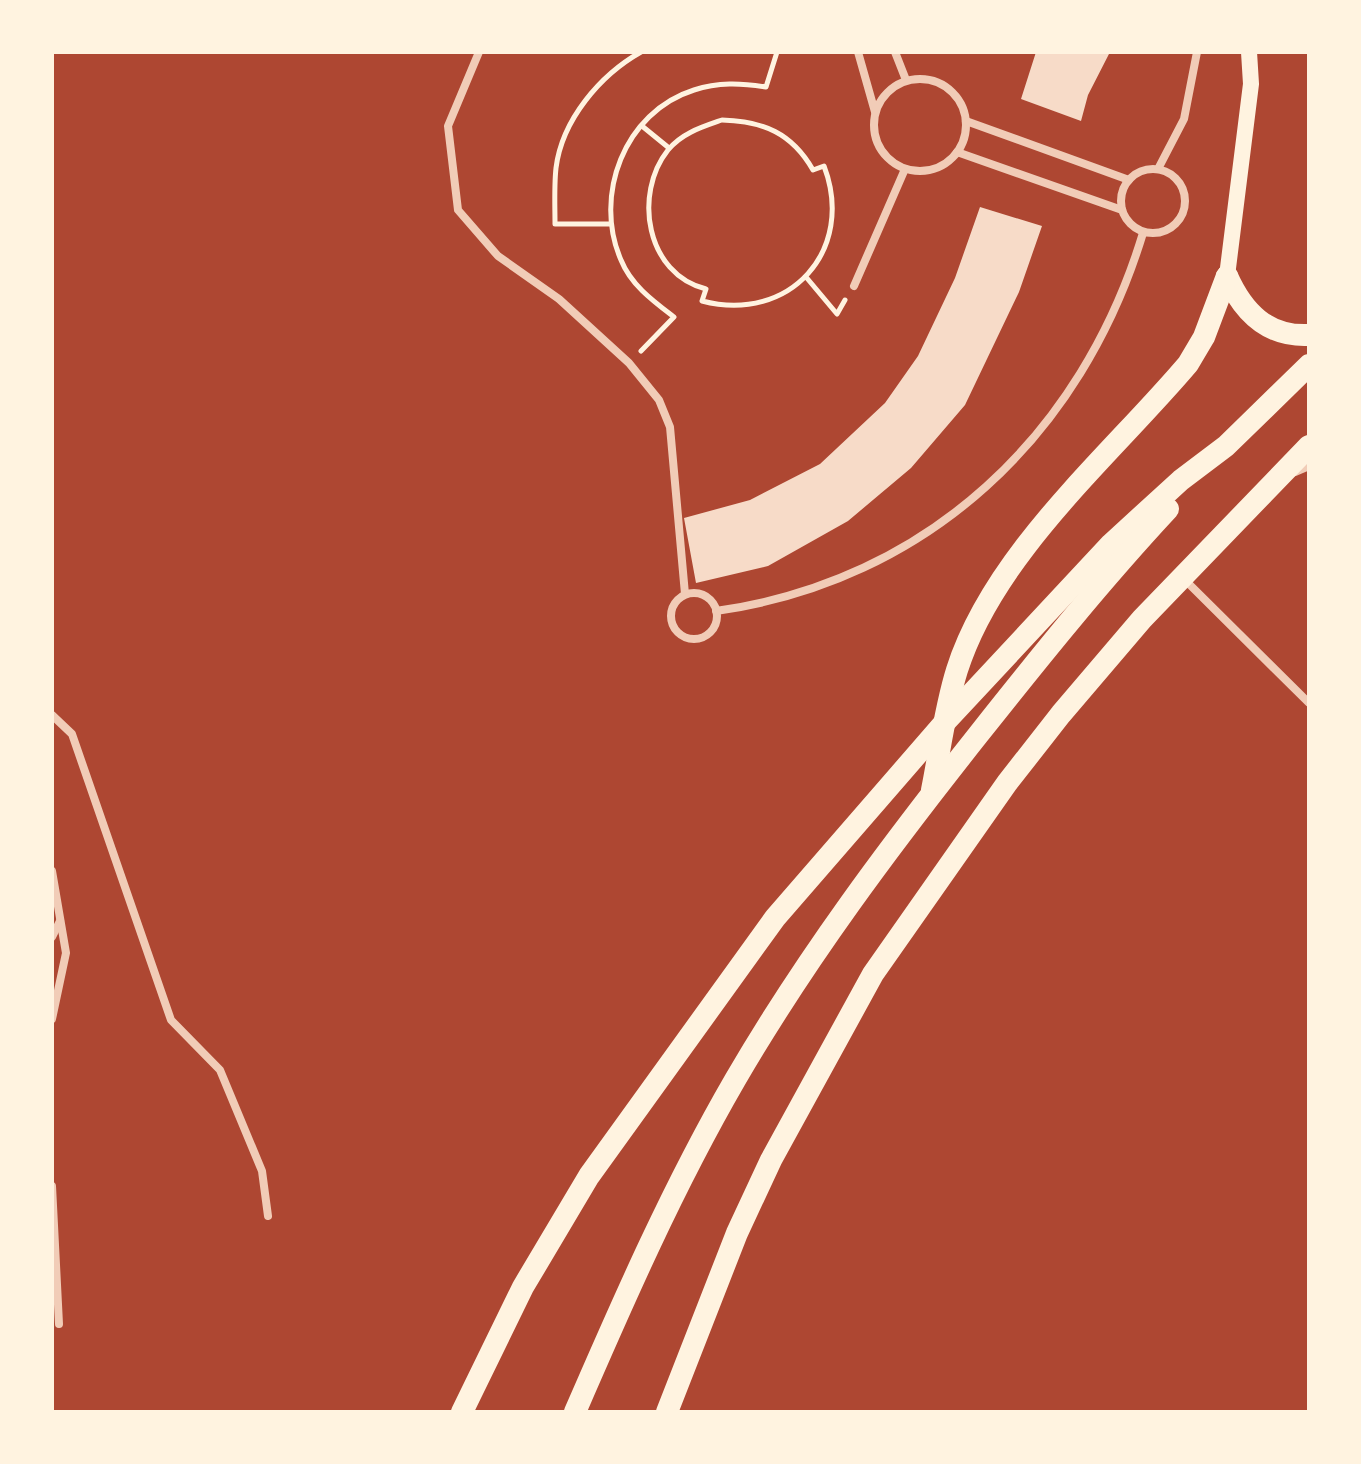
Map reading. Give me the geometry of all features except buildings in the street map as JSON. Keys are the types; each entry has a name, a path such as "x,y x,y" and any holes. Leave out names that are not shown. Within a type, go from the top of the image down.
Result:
{"highway":[{"path":"1227,276 1238,302 1253,318 1276,331 1309,335"},
{"path":"931,795 957,669 977,623 999,586 1052,515 1188,364 1204,337 1227,276"},
{"path":"575,1412 633,1277 736,1079 816,949 931,795 1102,585 1226,446 1309,365"},
{"path":"462,1412 523,1287 582,1188 681,1044 775,918 946,721 1111,544 1181,480 1226,446"},
{"path":"667,1412 737,1233 771,1160 873,974 1007,783 1132,630 1309,446"}],"main road":[{"path":"1227,276 1251,84 1249,52"}],"street":[{"path":"479,52 448,126 458,210 498,256 559,299 629,363 659,400 670,427 685,594 671,610 672,625 682,636 697,639 710,632 716,611 708,598 685,594"},
{"path":"858,52 875,112 876,140 883,153 905,169 934,169 957,152 966,121 963,108 946,87 919,78 906,80 881,98 875,112"},
{"path":"895,52 906,80"},
{"path":"1158,169 1184,119 1197,52"},
{"path":"966,121 1129,180"},
{"path":"957,152 1122,210"},
{"path":"854,286 905,169"},
{"path":"1158,169 1168,172 1182,187 1185,208 1174,227 1154,234 1143,233 1126,220 1120,200 1129,180 1137,173 1158,169"},
{"path":"716,611 759,605 866,570 898,553 952,515 993,480 1037,434 1077,382 1130,276 1143,233"},
{"path":"1272,483 1309,466"},
{"path":"1182,576 1309,703"},
{"path":"52,715 72,734 171,1020 220,1070 262,1171 268,1216"},
{"path":"52,871 66,953 52,1019"},
{"path":"52,937 60,920"},
{"path":"52,1186 59,1324"}],"path":[{"path":"610,224 555,224 556,166 577,111 615,66 641,52"},
{"path":"629,363 674,317 643,294 621,262 610,224 612,182 628,143 656,110 693,90 735,82 766,87 777,52"},
{"path":"722,120 752,121 780,132 803,151 813,170 824,166 833,189 834,220 824,251 806,277 780,296 750,307 724,307 702,301 706,289 676,273 659,252 649,226 647,198 654,171 670,148 693,130 722,120"},
{"path":"642,126 670,148"},
{"path":"806,277 837,314 854,286"}],"shaded area":[{"path":"52,52 1309,52 1309,1412 52,1412"}]}
